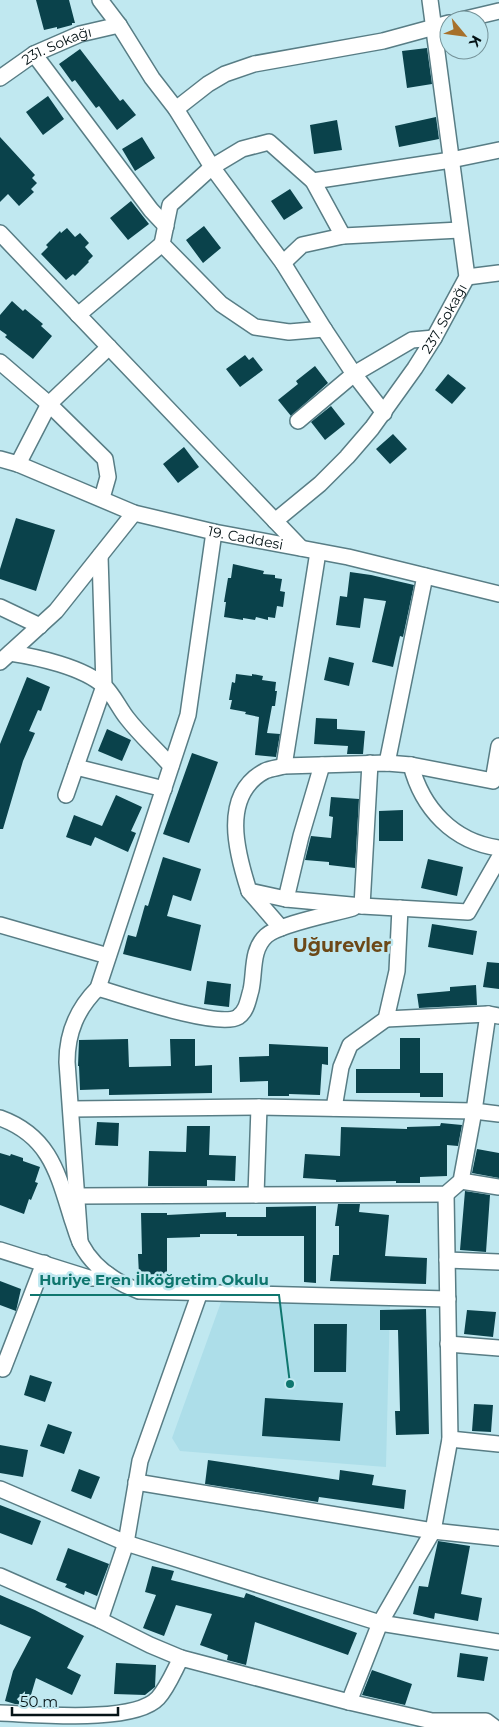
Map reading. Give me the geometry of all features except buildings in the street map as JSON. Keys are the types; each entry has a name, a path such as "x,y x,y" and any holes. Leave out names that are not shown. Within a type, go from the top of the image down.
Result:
{"street":[{"path":"100,0 119,25 152,78 176,109 212,167 283,263 354,374 384,412"},
{"name":"237. Sokağı","path":"275,521 334,470 384,412 434,338 467,277 430,0"},
{"name":"231. Sokağı","path":"0,78 34,54 80,34 119,25"},
{"path":"176,109 191,95 239,68 268,60 383,41 439,25"},
{"path":"34,54 166,226"},
{"path":"78,315 162,244 170,205 212,167 242,149 270,142 313,181 344,236"},
{"path":"313,181 451,160 499,150"},
{"path":"283,263 302,245 344,236 460,230"},
{"path":"0,233 301,548"},
{"path":"162,244 222,304 255,327 289,332 324,329"},
{"path":"467,277 499,273"},
{"path":"298,421 354,374 412,340 434,338"},
{"path":"18,464 49,404 109,347"},
{"path":"0,362 49,404 105,459 108,477 102,498"},
{"name":"19. Caddesi","path":"0,459 18,464 134,513 214,532 301,548 499,594"},
{"path":"5,657 56,611 134,513"},
{"path":"80,1242 78,1196 66,1062 69,1038 76,1016 98,988 188,715 214,532"},
{"path":"284,766 318,552"},
{"path":"66,795 104,686 100,556"},
{"path":"387,763 425,576"},
{"path":"0,607 40,626"},
{"path":"5,657 44,659 61,664 104,686 127,719 171,766"},
{"path":"281,928 250,891 243,871 235,835 237,806 249,784 266,771 284,766 370,763 411,764 492,781 499,746"},
{"path":"362,906 370,763"},
{"path":"411,764 424,798 436,816 469,839 499,848"},
{"path":"286,898 300,836 322,765"},
{"path":"76,766 164,789"},
{"path":"250,891 286,898 362,906 468,912 499,858"},
{"path":"98,988 192,1015 226,1020 235,1018 243,1013 246,1008 252,985 257,950 266,936 281,928 362,906"},
{"path":"386,1019 397,971 400,908"},
{"path":"0,926 108,956"},
{"path":"78,1196 446,1194 461,1181 494,1015 386,1019 350,1045 341,1067 334,1108"},
{"path":"71,1109 259,1107 474,1111 499,1114"},
{"path":"256,1195 259,1107"},
{"path":"0,1118 27,1132 36,1140 51,1160 57,1171 80,1242 96,1265 122,1284 139,1291 448,1299"},
{"path":"461,1181 499,1187"},
{"path":"349,1702 380,1623 433,1530 450,1439 446,1194"},
{"path":"0,1250 89,1278 96,1278 107,1274"},
{"path":"447,1260 499,1262"},
{"path":"3,1370 44,1263"},
{"path":"100,1620 126,1543 140,1461 200,1292"},
{"path":"448,1344 499,1348"},
{"path":"450,1439 499,1444"},
{"path":"136,1482 433,1530 499,1538"},
{"path":"0,1489 126,1543 380,1623 499,1642"},
{"path":"0,1576 181,1658 349,1702 432,1721 486,1721 494,1727"},
{"path":"0,1713 96,1721 132,1711 150,1705 158,1699 181,1658"}],"shaded area":[{"path":"221,1302 390,1305 386,1467 180,1451 172,1438"}],"place":[{"name":"Huriye Eren İlköğretim Okulu","path":"290,1384"}],"district":[{"name":"Uğurevler","path":"342,945"}]}
